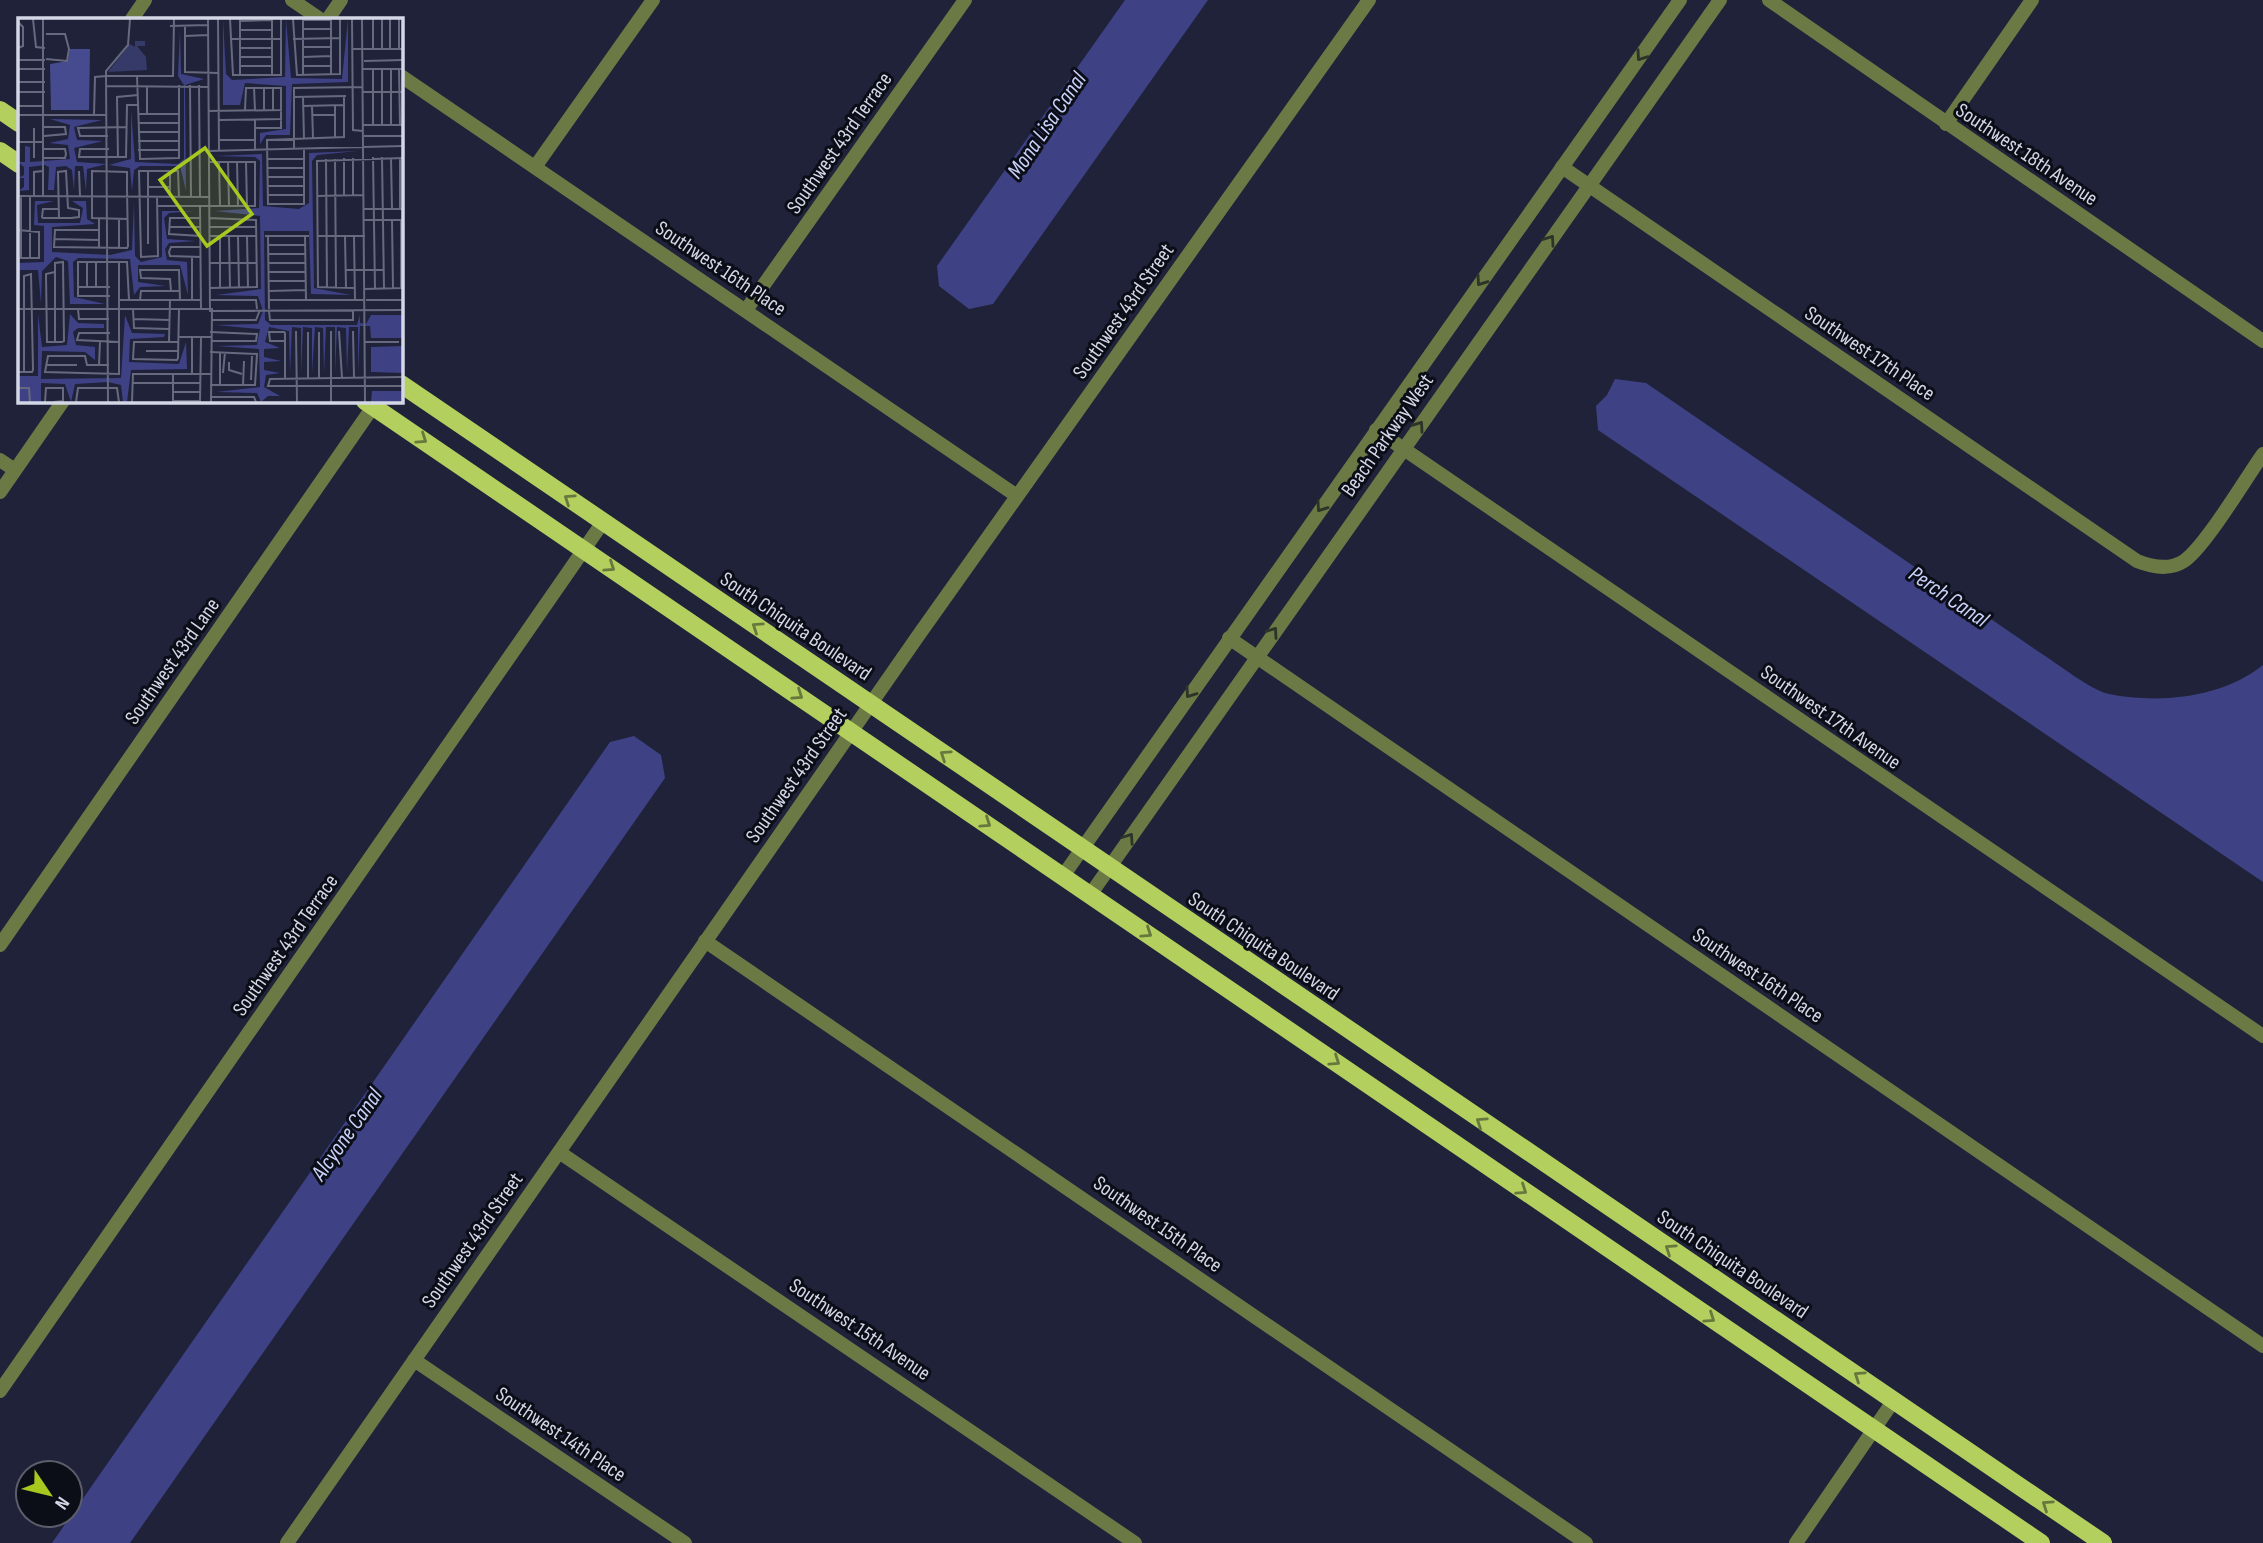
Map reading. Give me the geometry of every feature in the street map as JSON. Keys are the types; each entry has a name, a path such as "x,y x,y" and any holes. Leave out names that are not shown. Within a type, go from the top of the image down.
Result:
{"main road":[{"path":"0,110 18,122"},
{"path":"0,151 18,163"},
{"name":"South Chiquita Boulevard","path":"402,385 2103,1543"},
{"path":"372,403 2040,1543"}],"street":[{"path":"133,18 145,0"},
{"path":"292,0 319,18"},
{"path":"329,18 341,0"},
{"path":"535,167 653,0"},
{"name":"Southwest 43rd Terrace","path":"746,310 965,0"},
{"name":"Southwest 43rd Street","path":"287,1543 870,704 1369,0"},
{"name":"Beach Parkway West","path":"1062,876 1680,0"},
{"name":"Beach Parkway West","path":"1090,895 1720,0"},
{"name":"Southwest 18th Avenue","path":"1769,0 2263,341"},
{"path":"1946,124 2032,0"},
{"name":"Southwest 16th Place","path":"402,77 1017,496"},
{"name":"Southwest 17th Place","path":"1562,167 2137,561 2157,568 2183,562 2197,548 2263,454"},
{"path":"0,492 62,402"},
{"name":"Southwest 43rd Lane","path":"0,945 372,403"},
{"name":"Southwest 17th Avenue","path":"1376,430 2263,1036"},
{"path":"0,460 15,470"},
{"name":"Southwest 43rd Terrace","path":"0,1391 603,522"},
{"name":"Southwest 16th Place","path":"1229,638 2263,1346"},
{"name":"Southwest 15th Place","path":"705,941 1586,1543"},
{"name":"Southwest 15th Avenue","path":"559,1152 1135,1543"},
{"name":"Southwest 14th Place","path":"414,1360 685,1543"},
{"path":"1796,1543 1894,1401"}],"water":[{"name":"Mona Lisa Canal","path":"1125,0 1208,0 993,304 969,309 939,286 937,266"},
{"name":"Perch Canal","path":"1615,379 1646,383 2074,676 2101,691 2128,697 2189,696 2229,685 2263,665 2263,882 1598,430 1596,406 1607,395"},
{"name":"Alcyone Canal","path":"634,736 661,755 665,778 130,1543 52,1543 62,1529 84,1529 84,1497 610,742"}]}
